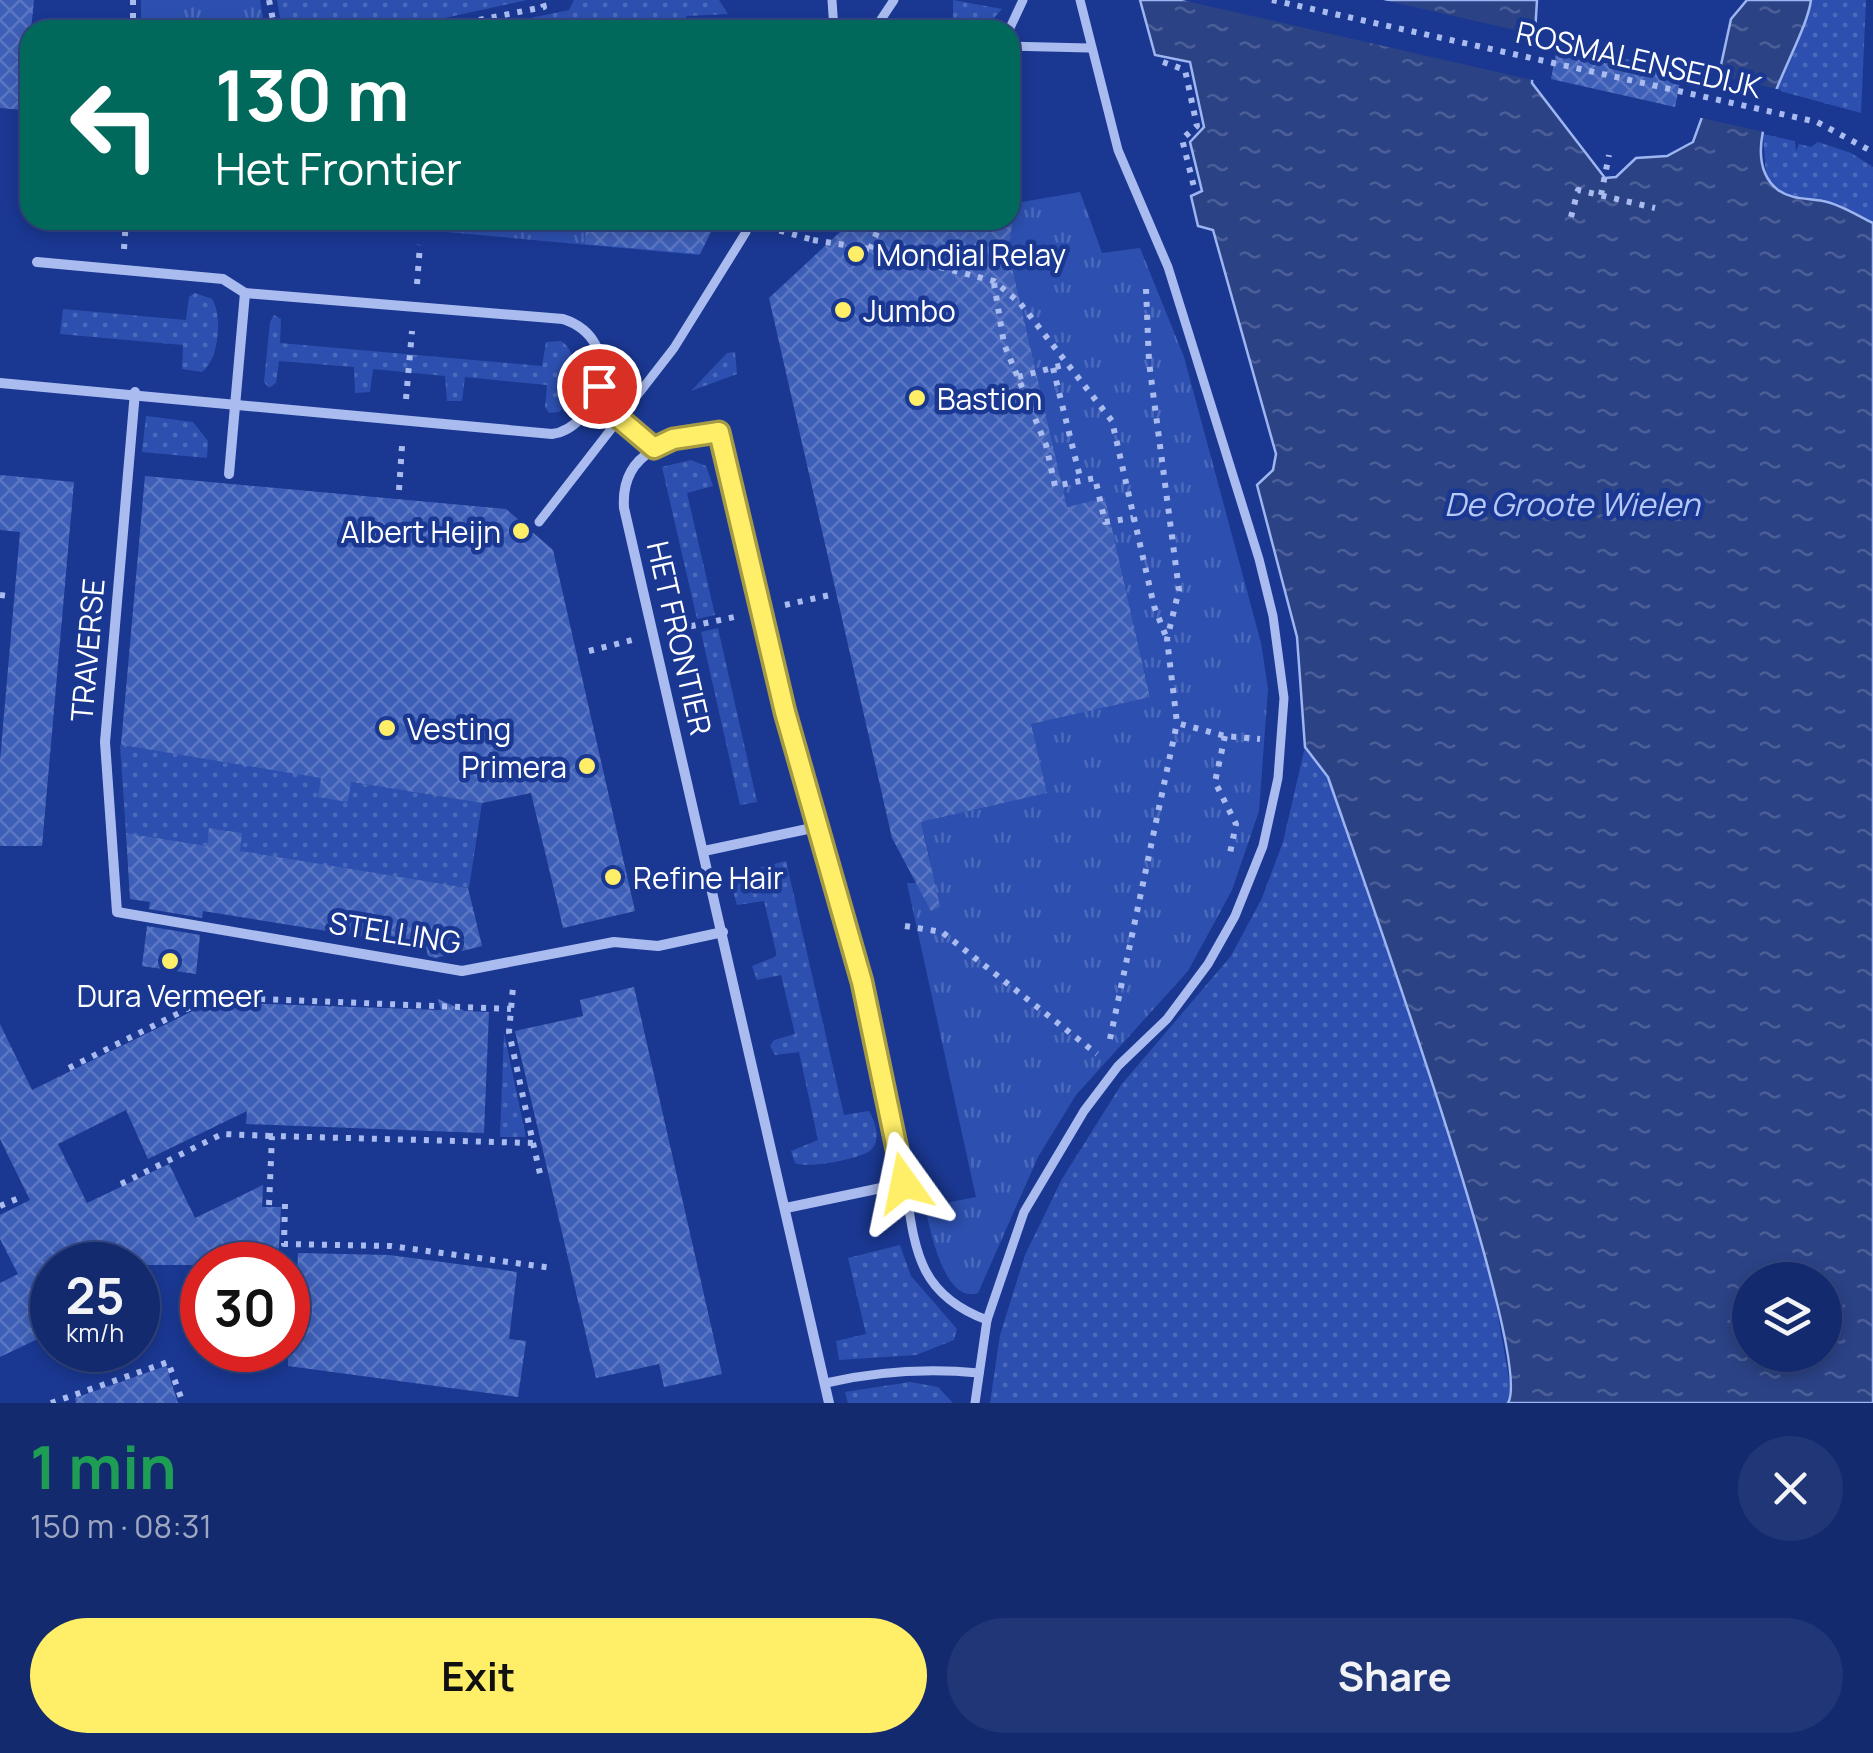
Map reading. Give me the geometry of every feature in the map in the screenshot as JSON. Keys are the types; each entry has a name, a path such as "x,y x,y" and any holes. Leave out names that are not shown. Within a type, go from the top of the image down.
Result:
{"street":[{"path":"975,1403 987,1320 1024,1212 1051,1163 1118,1066 1166,1020 1208,964 1248,882 1263,846 1284,698 1273,616 1168,268 1118,150 1089,48 1080,0"},
{"path":"1020,46 1089,48"},
{"path":"538,522 674,348 746,232"},
{"path":"0,383 134,392 557,434 570,427 594,397 601,368 600,348 592,335 572,322 246,293 223,279 37,262"},
{"path":"229,474 246,293"},
{"name":"TRAVERSE","path":"118,912 105,742 134,392"},
{"path":"594,397 654,448 673,439 719,432 785,712 862,982 922,1269 942,1298 987,1320"},
{"name":"HET FRONTIER","path":"654,448 630,470 623,497 830,1403"},
{"path":"704,851 817,826"},
{"name":"STELLING","path":"118,912 462,971 614,942 658,946 723,932"},
{"path":"786,1208 904,1183"},
{"path":"826,1382 866,1374 931,1369 979,1374"}],"path":[{"name":"ROSMALENSEDIJK","path":"1272,0 1818,122 1873,152"},
{"path":"470,20 545,2"},
{"path":"1162,62 1185,70 1198,126 1182,139 1195,192"},
{"path":"1602,195 1609,155"},
{"path":"1571,218 1578,190 1655,208"},
{"path":"778,230 870,249 994,282 1020,303 1112,421 1154,606 1167,639 1177,723 1105,1060 942,932 905,926"},
{"path":"870,249 878,230"},
{"path":"398,490 420,245"},
{"path":"1167,639 1179,590 1150,362 1146,288 1168,268"},
{"path":"994,282 1004,344 1046,445 1055,486 1095,478 1105,522 1134,518"},
{"path":"1018,378 1067,364"},
{"path":"1053,368 1081,481"},
{"path":"589,651 654,635"},
{"path":"1177,723 1225,736 1269,740 1280,746"},
{"path":"1225,736 1215,782 1236,824 1226,872 1248,882"},
{"path":"515,961 509,1032 542,1178"},
{"path":"69,1068 211,997 510,1008"},
{"path":"121,1184 222,1134 533,1142"},
{"path":"269,1204 272,1136"},
{"path":"0,1206 21,1197"},
{"path":"285,1204 284,1244 391,1246 552,1268"},
{"path":"51,1403 168,1362 183,1403"}],"green space":[{"path":"141,0 260,0 263,20 141,20"},
{"path":"277,0 527,0 435,20 280,20"},
{"path":"574,0 719,0 728,14 687,16 684,20 521,20 569,10"},
{"path":"953,0 1002,9 992,20 953,20"},
{"path":"1811,0 1866,0 1861,113 1776,90"},
{"path":"1763,134 1795,141 1796,152 1799,144 1811,147 1818,142 1851,153 1873,167 1873,223 1826,201 1798,199 1779,190 1766,175"},
{"path":"1080,192 1102,253 1140,248 1184,357 1261,643 1268,689 1259,811 1232,890 1188,971 1076,1095 1038,1157 978,1293 966,1294 956,1288 941,1263 925,1207 976,1197 907,883 918,883 910,865 930,860 921,822 1047,793 1031,724 1150,696 1105,499 1067,507 1008,250 1011,230 1020,230 1020,202"},
{"path":"424,230 712,230 699,255"},
{"path":"195,293 212,299 217,316 216,348 202,372 182,369 183,345 60,334 63,309 186,320 189,297"},
{"path":"274,315 281,319 280,343 542,366 546,342 561,341 573,360 570,402 559,412 549,413 545,407 547,385 465,377 462,401 447,401 445,376 373,369 370,392 355,393 354,367 279,361 276,383 269,388 264,382"},
{"path":"735,352 737,374 691,391 727,353"},
{"path":"146,416 193,422 208,441 207,458 142,452"},
{"path":"691,460 706,466 713,486 687,493 715,615 697,619 662,467"},
{"path":"718,628 757,802 740,805 701,632"},
{"path":"120,745 482,803 469,888 239,852 241,833 210,828 207,846 126,833"},
{"path":"1305,747 1328,777 1457,1155 1493,1287 1512,1397 1508,1403 990,1403 1000,1335 1025,1255 1062,1179 1121,1085 1231,956 1262,898 1283,842"},
{"path":"786,861 844,1115 869,1111 876,1130 875,1145 867,1153 822,1164 795,1163 791,1151 818,1140 799,1052 775,1055 770,1046 774,1040 795,1034 781,975 757,980 752,966 777,956 764,901 737,905 732,888 742,872"},
{"path":"504,1033 526,1137 500,1137"},
{"path":"900,1245 911,1276 957,1329 954,1340 916,1355 839,1360 836,1341 866,1334 848,1258"},
{"path":"910,1382 938,1387 953,1403 848,1403 845,1392"}],"water":[{"name":"De Groote Wielen","path":"1140,0 1537,0 1532,83 1605,178 1616,177 1636,158 1667,156 1693,142 1721,65 1731,19 1747,0 1811,0 1764,125 1761,150 1765,172 1778,190 1836,205 1873,223 1873,1403 1508,1403 1509,1366 1495,1297 1439,1103 1328,777 1305,747 1297,637 1257,485 1273,470 1276,454 1213,230 1198,226 1191,196 1202,191 1190,142 1204,127 1190,62 1155,55"}],"pier":[{"path":"1182,0 1383,0 1541,36 1537,81"},
{"path":"1712,74 1781,90 1769,133 1697,117"}],"building":[{"path":"0,0 34,0 32,20 20,20 20,110 0,108"},
{"path":"1558,43 1682,72 1675,107 1551,79"},
{"path":"586,230 712,230 700,254 585,244"},
{"name":"Bastion","path":"842,230 1011,230 1008,250 1067,507 1105,498 1150,697 1031,724 1047,793 921,822 940,907 931,911 892,838 769,298"},
{"path":"0,475 74,482 42,846 0,846 0,760 20,532 0,530"},
{"name":"Vesting","path":"145,476 506,509 553,550 635,911 563,928 531,793 482,803 351,782 348,802 318,797 321,778 121,745"},
{"path":"209,828 242,833 240,851 468,888 482,946 435,958 428,956 426,947 203,911 202,918 149,909 150,902 130,899 126,833 207,846"},
{"path":"147,926 200,935 196,974 142,966"},
{"path":"634,987 722,1374 664,1387 659,1364 596,1378 515,1031 583,1016 580,1000"},
{"path":"438,999 465,1011 489,1012 484,1133 246,1124 247,1111 148,1159 126,1110 58,1144 87,1203 169,1164 195,1218 263,1185 262,1207 281,1207 279,1242 180,1242 180,1265 160,1265 160,1242 30,1242 30,1343 0,1357 0,1283 18,1274 0,1239 0,1215 30,1200 0,1139 0,1024 32,1090 211,1002 441,1010"},
{"path":"310,1253 389,1255 517,1272 509,1339 526,1341 518,1397 310,1369"},
{"path":"166,1366 178,1403 76,1403 75,1398 149,1372 160,1372"}],"place":[{"name":"Mondial Relay","path":"856,254"},
{"name":"Jumbo","path":"843,310"},
{"name":"Bastion","path":"917,398"},
{"name":"Albert Heijn","path":"521,531"},
{"name":"Vesting","path":"387,728"},
{"name":"Primera","path":"587,766"},
{"name":"Refine Hair","path":"613,877"},
{"name":"Dura Vermeer","path":"170,961"}],"route":[{"path":"599,386 594,397 654,448 673,439 719,432 785,712 862,982 904,1183"}]}
